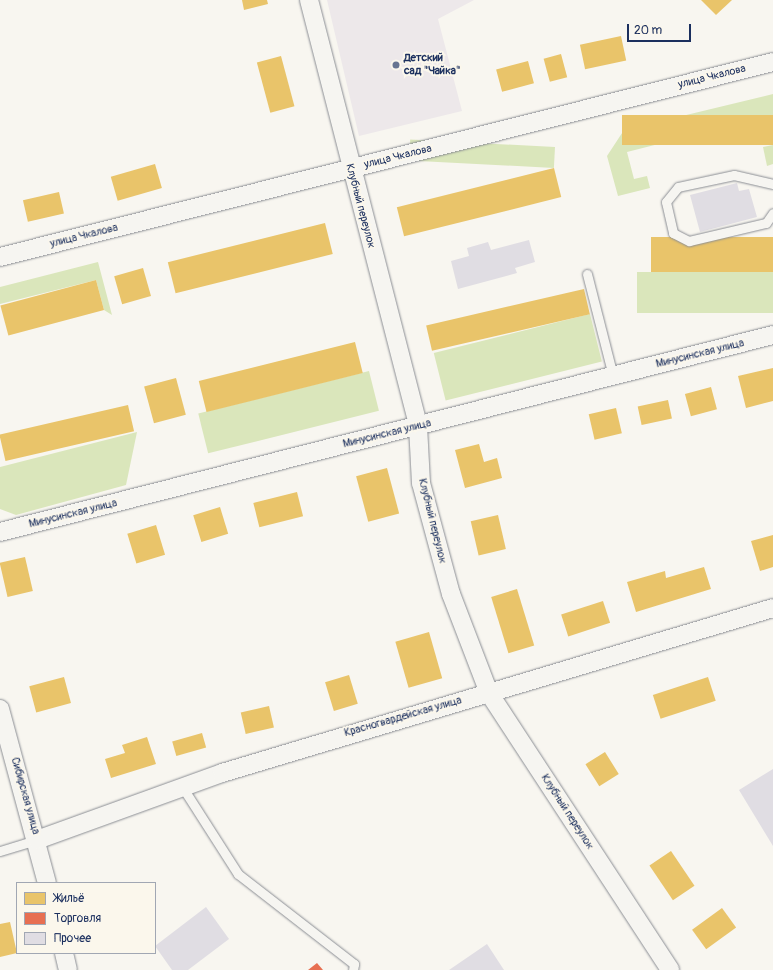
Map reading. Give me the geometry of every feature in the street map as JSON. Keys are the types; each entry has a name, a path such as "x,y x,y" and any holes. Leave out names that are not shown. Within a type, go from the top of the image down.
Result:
{"street":[{"name":"Клубный переулок","path":"309,0 350,169 418,426 421,484 451,594 489,693 670,970"},
{"name":"улица Чкалова","path":"0,257 773,62"},
{"name":"Минусинская улица","path":"0,532 773,335"},
{"name":"Красногвардейская улица","path":"37,840 184,788 380,723 489,693 773,608"},
{"name":"Сибирская улица","path":"0,709 37,840 47,882"},
{"path":"64,954 68,970"}],"lane":[{"path":"773,184 734,175 678,187 666,202 673,233 689,241 766,223 773,213"},
{"path":"587,274 613,376"},
{"path":"184,788 238,874 354,964 353,970"},
{"path":"0,851 37,840"}],"shaded area":[{"name":"Детский сад \"Чайка\"","path":"327,0 474,0 438,19 462,111 359,136"}],"green space":[{"path":"773,94 773,115 627,152 634,179 647,176 650,188 618,196 607,156 624,130"},
{"path":"410,139 555,147 554,168 409,160"},
{"path":"773,145 773,164 767,166 763,147"},
{"path":"98,262 112,315 104,310 96,280 0,304 0,287"},
{"path":"637,272 773,272 773,313 637,313"},
{"path":"590,314 602,362 446,400 434,353"},
{"path":"369,371 379,411 208,453 198,414"},
{"path":"137,432 126,485 16,515 0,509 0,467"}],"building: Жильё":[{"path":"242,0 267,0 268,4 244,10"},
{"path":"701,0 732,0 716,15"},
{"path":"621,36 626,60 585,69 580,45"},
{"path":"561,54 567,77 550,82 544,59"},
{"path":"281,56 294,106 270,113 257,62"},
{"path":"528,61 534,83 502,92 496,70"},
{"path":"622,115 773,115 773,145 622,145"},
{"path":"155,164 162,188 118,201 111,177"},
{"path":"554,168 561,197 404,236 397,207"},
{"path":"59,192 64,213 28,222 23,200"},
{"path":"325,223 333,254 176,293 168,262"},
{"path":"651,237 773,237 773,272 651,272"},
{"path":"143,268 151,296 122,304 114,276"},
{"path":"96,280 104,310 8,336 0,306"},
{"path":"584,289 590,314 432,351 426,325"},
{"path":"355,342 363,373 207,412 199,381"},
{"path":"773,368 773,401 746,408 738,376"},
{"path":"176,378 186,415 154,423 144,387"},
{"path":"711,387 717,409 691,416 685,394"},
{"path":"668,400 672,419 642,425 638,406"},
{"path":"128,405 134,431 5,461 0,435"},
{"path":"616,408 622,433 595,440 589,414"},
{"path":"479,444 484,462 497,458 502,478 465,488 455,450"},
{"path":"387,468 399,513 368,522 356,476"},
{"path":"297,492 303,516 259,527 253,503"},
{"path":"220,507 228,534 201,542 193,515"},
{"path":"498,515 506,549 479,555 471,521"},
{"path":"156,525 165,555 136,563 127,534"},
{"path":"773,535 773,567 760,571 751,541"},
{"path":"25,557 33,591 8,597 0,563"},
{"path":"704,567 711,589 636,612 627,582 665,571 666,578"},
{"path":"517,589 534,645 508,653 491,597"},
{"path":"603,601 610,623 568,636 561,615"},
{"path":"429,632 442,678 409,688 395,642"},
{"path":"349,675 358,704 334,711 325,682"},
{"path":"64,677 71,703 36,712 29,686"},
{"path":"708,677 716,701 661,719 653,695"},
{"path":"269,706 274,727 246,734 241,713"},
{"path":"202,733 206,747 176,756 172,742"},
{"path":"147,737 156,764 111,778 105,759 125,753 122,745"},
{"path":"605,752 619,774 599,786 585,764"},
{"path":"671,851 694,886 673,900 649,866"},
{"path":"722,908 736,927 706,949 692,930"},
{"path":"10,922 16,953 0,957 0,924"}],"building: Торговля":[{"path":"317,963 323,970 308,970"}],"building: Прочее":[{"path":"737,183 739,191 749,189 757,217 700,232 690,195"},
{"path":"529,240 535,262 515,268 517,273 458,289 451,261 469,256 467,248 488,242 491,250"},
{"path":"773,769 773,846 739,790"},
{"path":"206,907 229,939 188,970 172,970 156,945"},
{"path":"487,944 504,970 449,970"}],"place":[{"name":"Детский сад \"Чайка\"","path":"396,65"}]}
